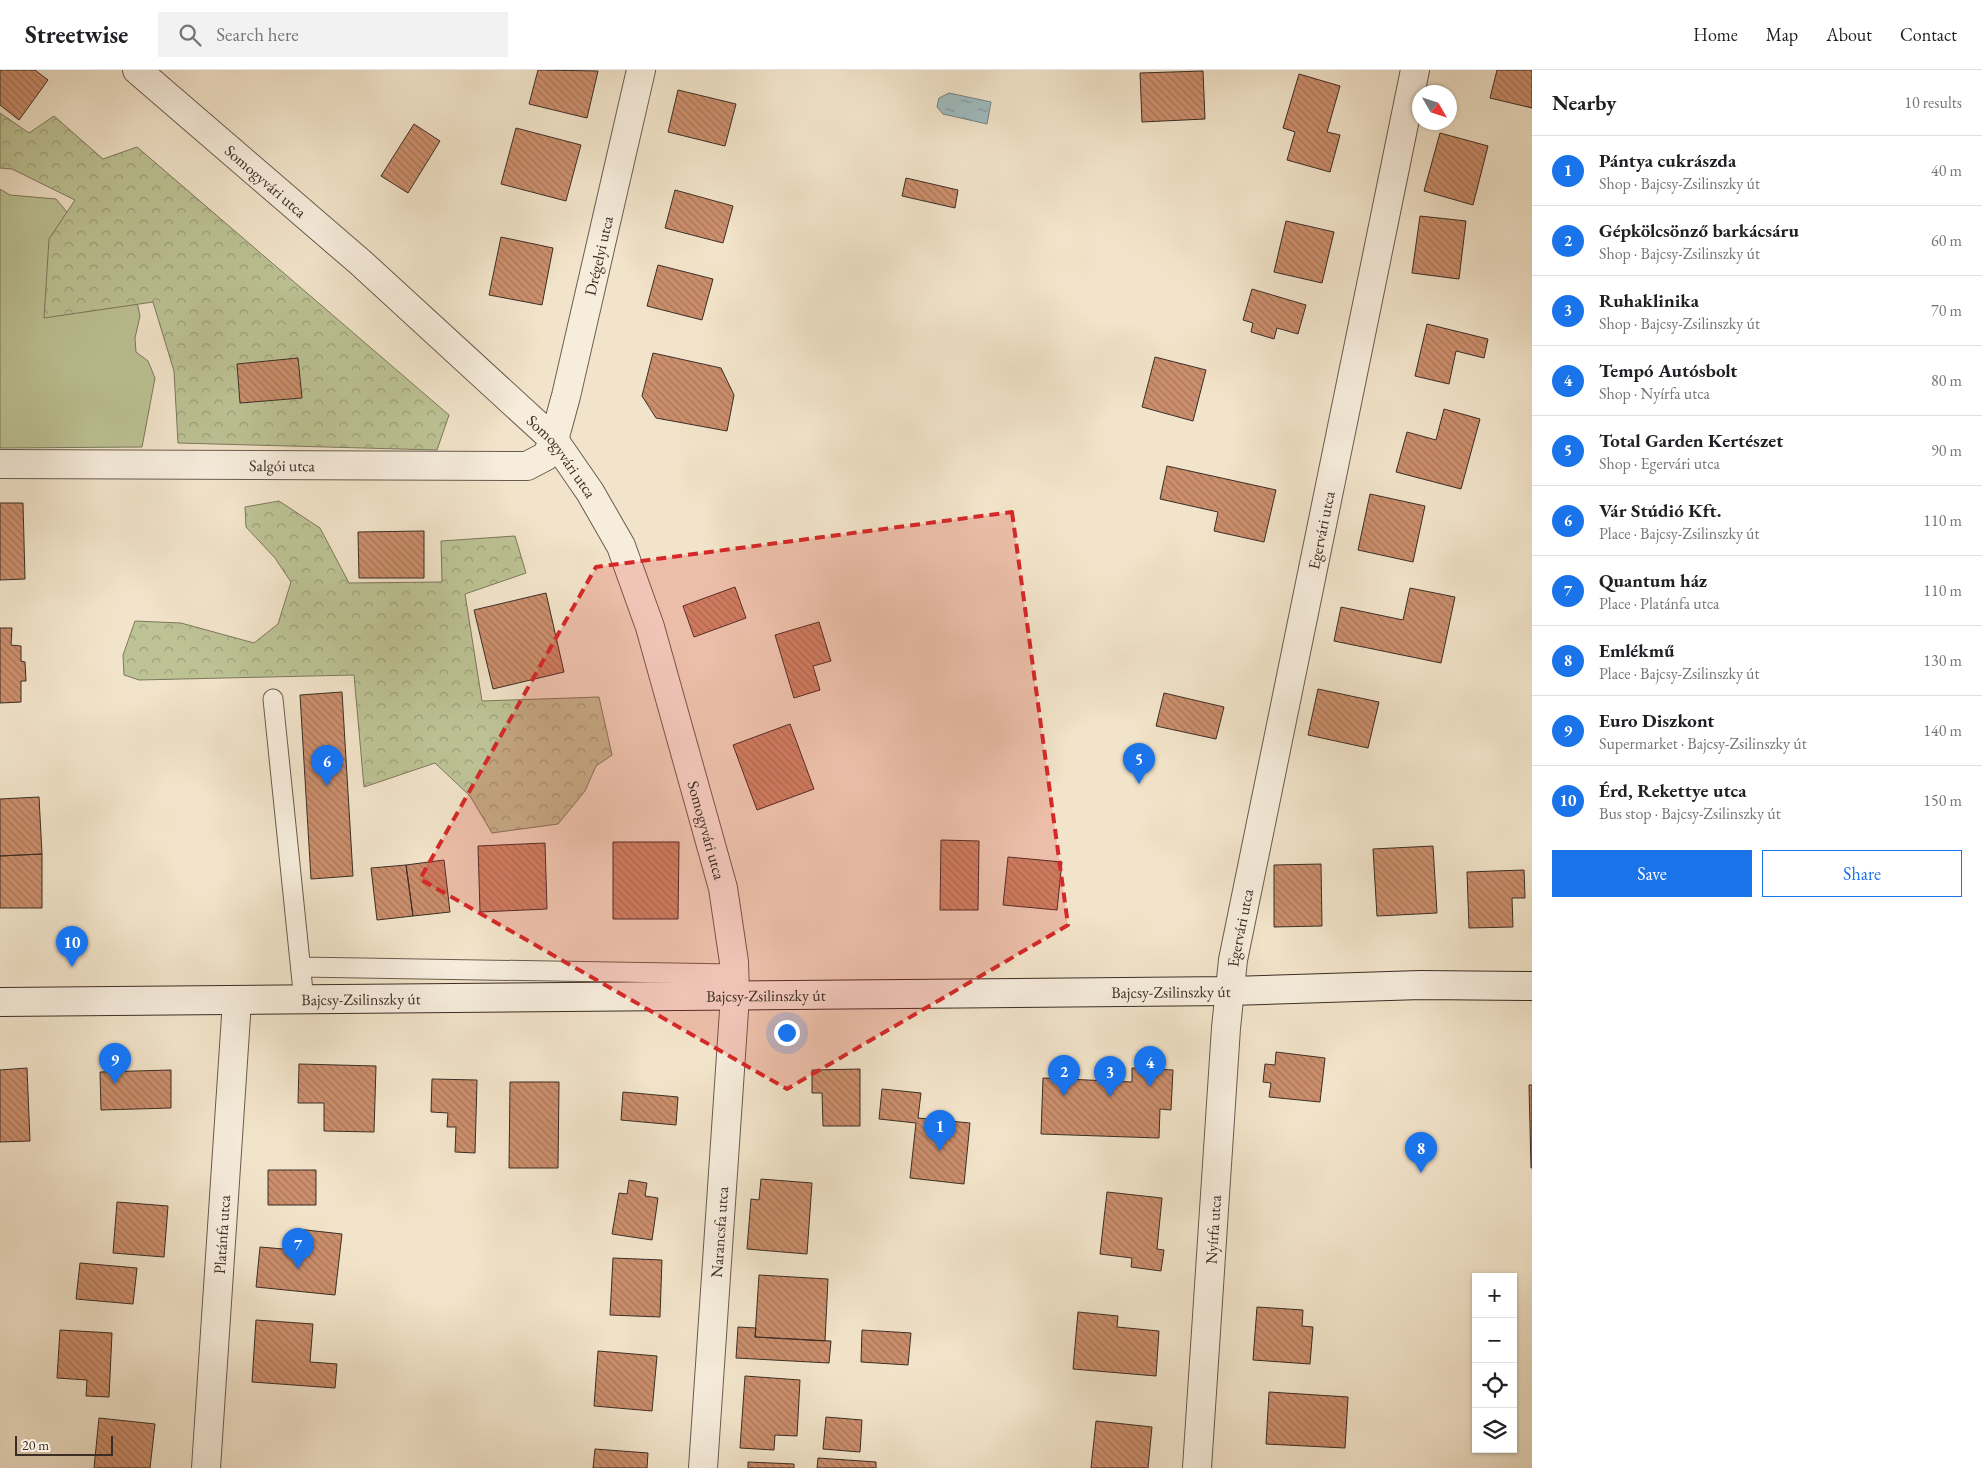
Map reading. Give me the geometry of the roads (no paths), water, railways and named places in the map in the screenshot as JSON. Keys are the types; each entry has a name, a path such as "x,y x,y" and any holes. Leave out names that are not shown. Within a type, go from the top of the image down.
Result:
{"street":[{"name":"Somogyvári utca","path":"137,70 360,262 554,440 590,492 621,546 650,627 723,888 735,985"},
{"name":"Drégelyi utca","path":"554,440 569,386 641,70"},
{"name":"Egervári utca","path":"1230,991 1235,952 1415,70"},
{"name":"Salgói utca","path":"0,464 527,466 546,456 554,440"},
{"name":"Bajcsy-Zsilinszky út","path":"0,1002 304,1001 735,985 1230,991 1421,985 1532,986"},
{"name":"Narancsfa utca","path":"703,1468 735,985"},
{"name":"Nyírfa utca","path":"1197,1468 1230,991"},
{"name":"Platánfa utca","path":"206,1468 237,1001"}],"lane":[{"path":"273,699 304,1001"},
{"path":"301,967 735,985"}],"water":[{"path":"949,93 991,102 987,124 943,114 937,107 939,98"}],"place":[{"name":"Total Garden Kertészet","path":"1139,784"},
{"name":"Vár Stúdió Kft.","path":"327,786"},
{"name":"Érd, Rekettye utca","path":"72,967"},
{"name":"Euro Diszkont","path":"115,1084"},
{"name":"Tempó Autósbolt","path":"1150,1087"},
{"name":"Gépkölcsönző barkácsáru","path":"1064,1096"},
{"name":"Ruhaklinika","path":"1110,1097"},
{"name":"Pántya cukrászda","path":"940,1151"},
{"name":"Emlékmű","path":"1421,1173"},
{"name":"Quantum ház","path":"298,1269"}]}
